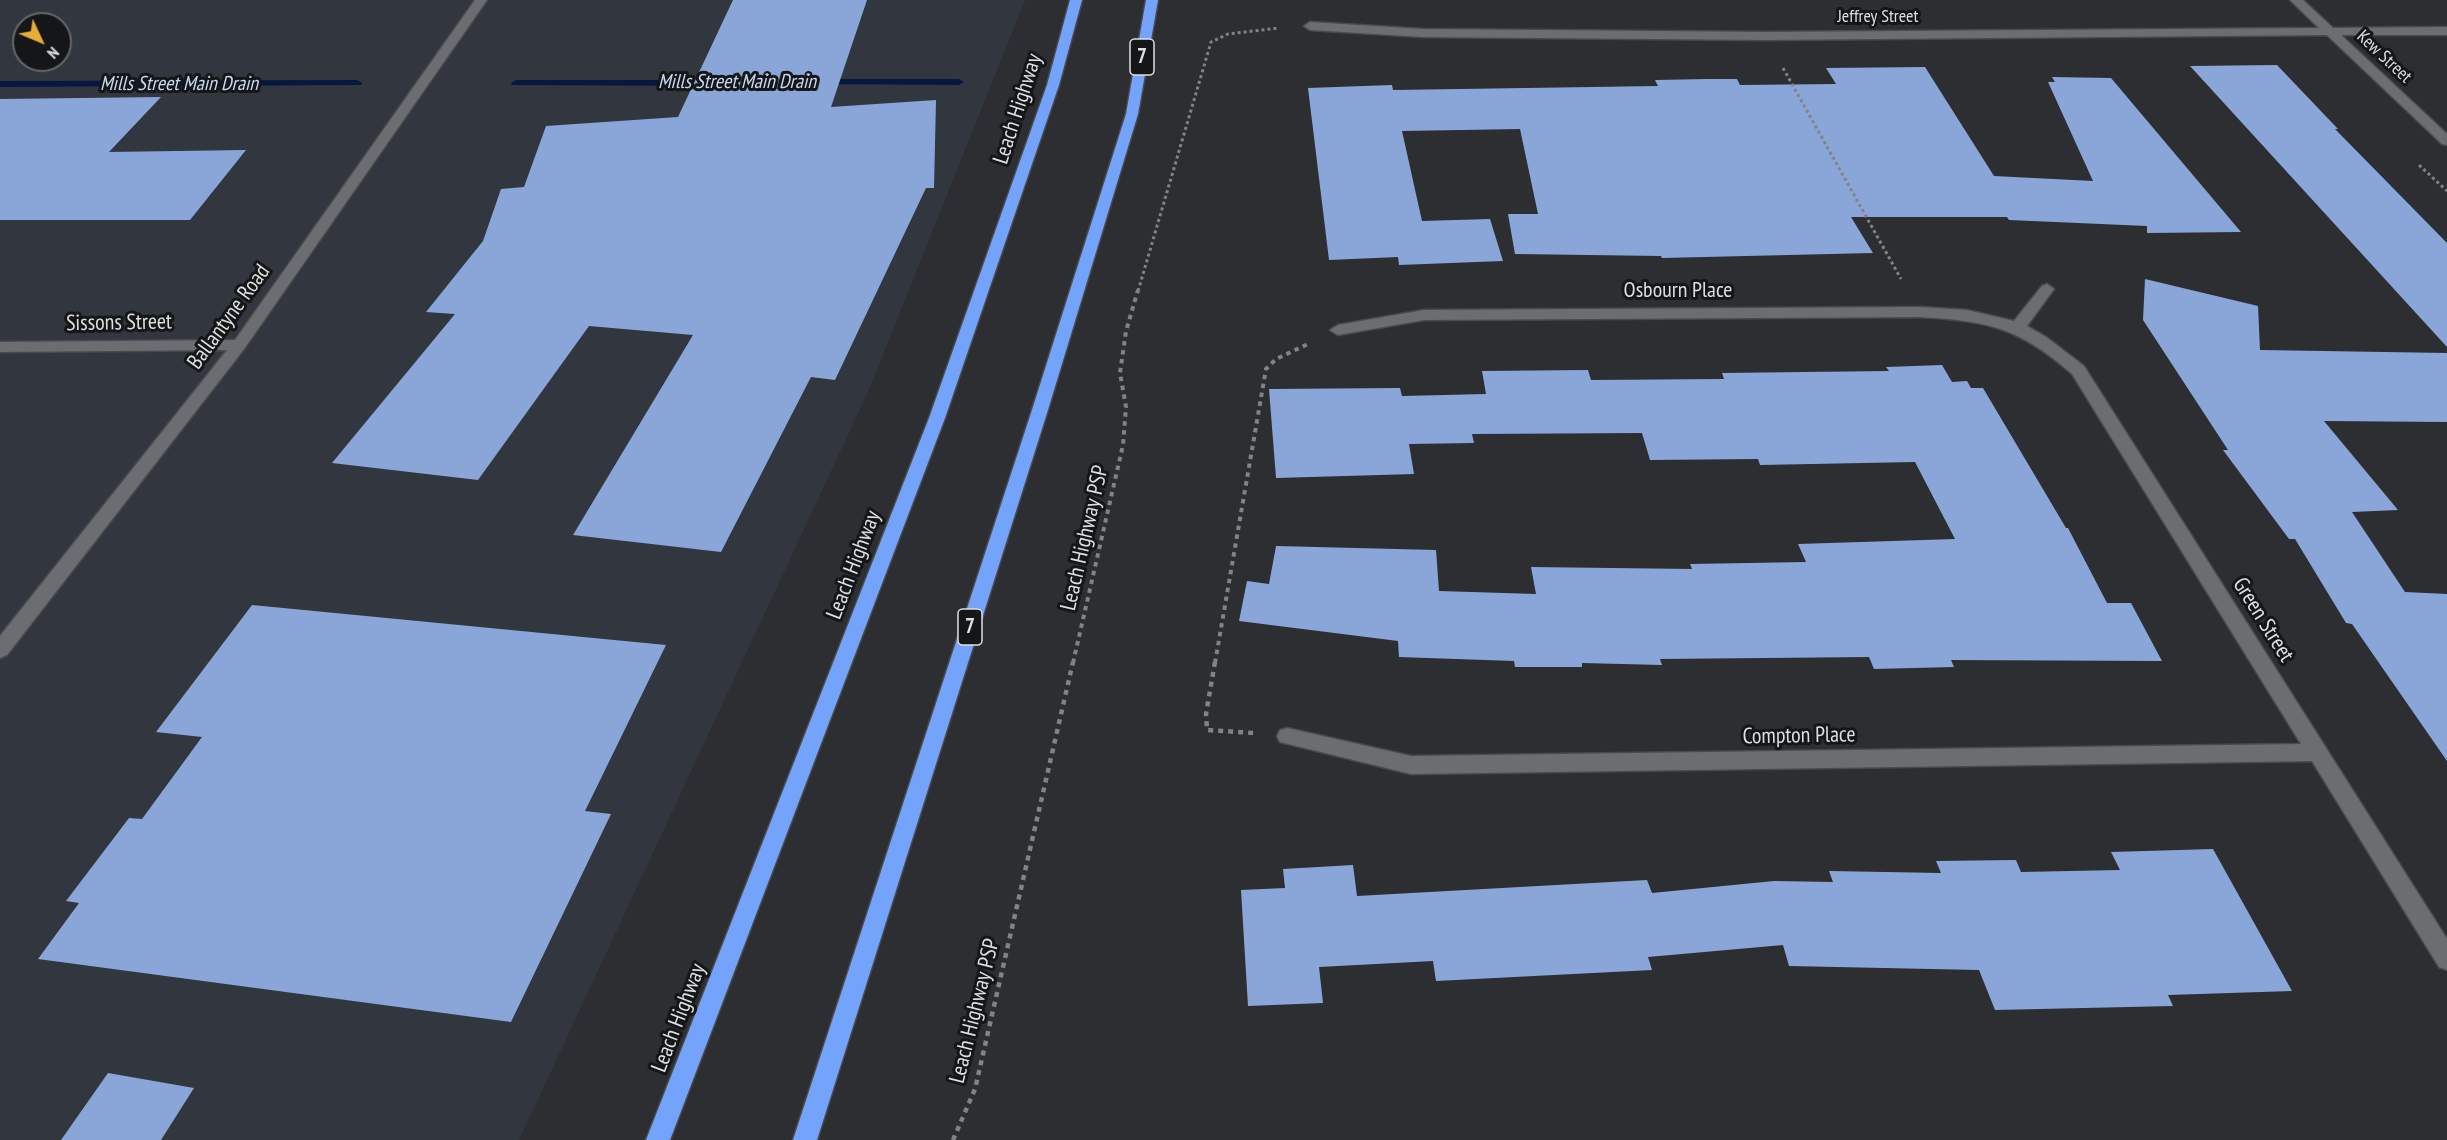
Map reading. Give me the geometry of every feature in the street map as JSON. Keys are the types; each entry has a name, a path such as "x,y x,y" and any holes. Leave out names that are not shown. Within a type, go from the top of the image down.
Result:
{"highway":[{"name":"Leach Highway","path":"658,1140 937,418 1053,85 1076,0"},
{"name":"7","path":"805,1140 1039,413 1132,114 1152,0"}],"street":[{"name":"Ballantyne Road","path":"0,650 239,345 481,0"},
{"name":"Kew Street","path":"2296,0 2447,141"},
{"name":"Jeffrey Street","path":"1310,26 1423,33 1766,36 2447,31"},
{"path":"2018,327 2047,289"},
{"name":"Osbourn Place","path":"1338,330 1424,315 1920,312 1970,315 2018,327"},
{"name":"Green Street","path":"2018,327 2053,347 2078,370 2447,958"},
{"name":"Sissons Street","path":"0,347 239,345"},
{"name":"Compton Place","path":"1287,736 1411,765 2316,752"}],"path":[{"name":"Leach Highway PSP","path":"953,1140 975,1089 1123,445 1126,407 1120,373 1126,331 1211,42 1228,34 1252,29 1310,26"},
{"path":"1766,36 1920,312"},
{"path":"1287,736 1207,730 1206,714 1266,369 1276,359 1338,330"}],"shaded area":[{"path":"0,0 1025,0 868,392 519,1140 0,1140"}],"building":[{"path":"733,0 867,0 831,107 936,100 934,188 926,188 835,380 811,377 721,552 573,535 693,335 589,326 478,480 332,463 455,314 426,312 483,241 501,189 524,187 546,126 678,117"},
{"path":"2277,65 2338,129 2335,129 2447,243 2447,347 2190,66"},
{"path":"1925,67 1994,176 2093,181 2048,82 2055,82 2052,77 2111,78 2241,232 2147,233 2147,226 2009,220 2007,217 1851,217 1873,253 1662,258 1661,256 1515,254 1508,214 1538,214 1520,129 1402,131 1422,221 1490,219 1503,261 1399,265 1398,257 1329,260 1308,88 1392,85 1393,90 1658,86 1655,80 1708,79 1737,79 1740,85 1836,84 1826,68"},
{"path":"161,97 109,152 246,150 190,220 0,220 0,99"},
{"path":"2145,279 2258,306 2260,350 2447,353 2447,422 2324,421 2398,510 2352,512 2405,592 2447,594 2447,761 2352,624 2346,623 2295,539 2289,539 2223,450 2228,450 2143,320"},
{"path":"1942,365 1952,382 1967,381 1971,388 1983,388 2068,528 2107,603 2131,603 2162,661 1951,660 1954,667 1874,669 1869,657 1660,659 1662,665 1582,663 1582,667 1515,667 1514,661 1399,657 1398,641 1239,621 1247,581 1269,584 1276,546 1436,550 1439,591 1536,594 1531,567 1692,569 1690,564 1806,562 1798,544 1955,539 1915,462 1760,465 1758,459 1650,460 1642,433 1472,434 1474,443 1409,444 1414,474 1276,478 1269,389 1400,388 1402,396 1486,394 1482,371 1588,370 1591,380 1724,379 1722,373 1889,371 1886,367"},
{"path":"252,605 666,645 585,811 611,814 511,1022 38,959 79,903 66,901 129,818 142,819 202,737 156,732"},
{"path":"2213,849 2292,991 2168,995 2173,1006 1995,1010 1979,970 1789,966 1783,945 1648,957 1652,970 1436,981 1433,961 1319,967 1323,1003 1248,1006 1241,890 1285,888 1283,869 1353,865 1357,896 1647,880 1652,893 1774,881 1833,882 1829,871 1941,873 1936,861 2016,860 2021,872 2120,870 2111,852"},
{"path":"108,1073 194,1088 161,1140 61,1140"}],"waterway":[{"name":"Mills Street Main Drain","path":"821,82 959,82"},
{"name":"Mills Street Main Drain","path":"0,84 357,83"},
{"name":"Mills Street Main Drain","path":"516,83 713,83"}]}
